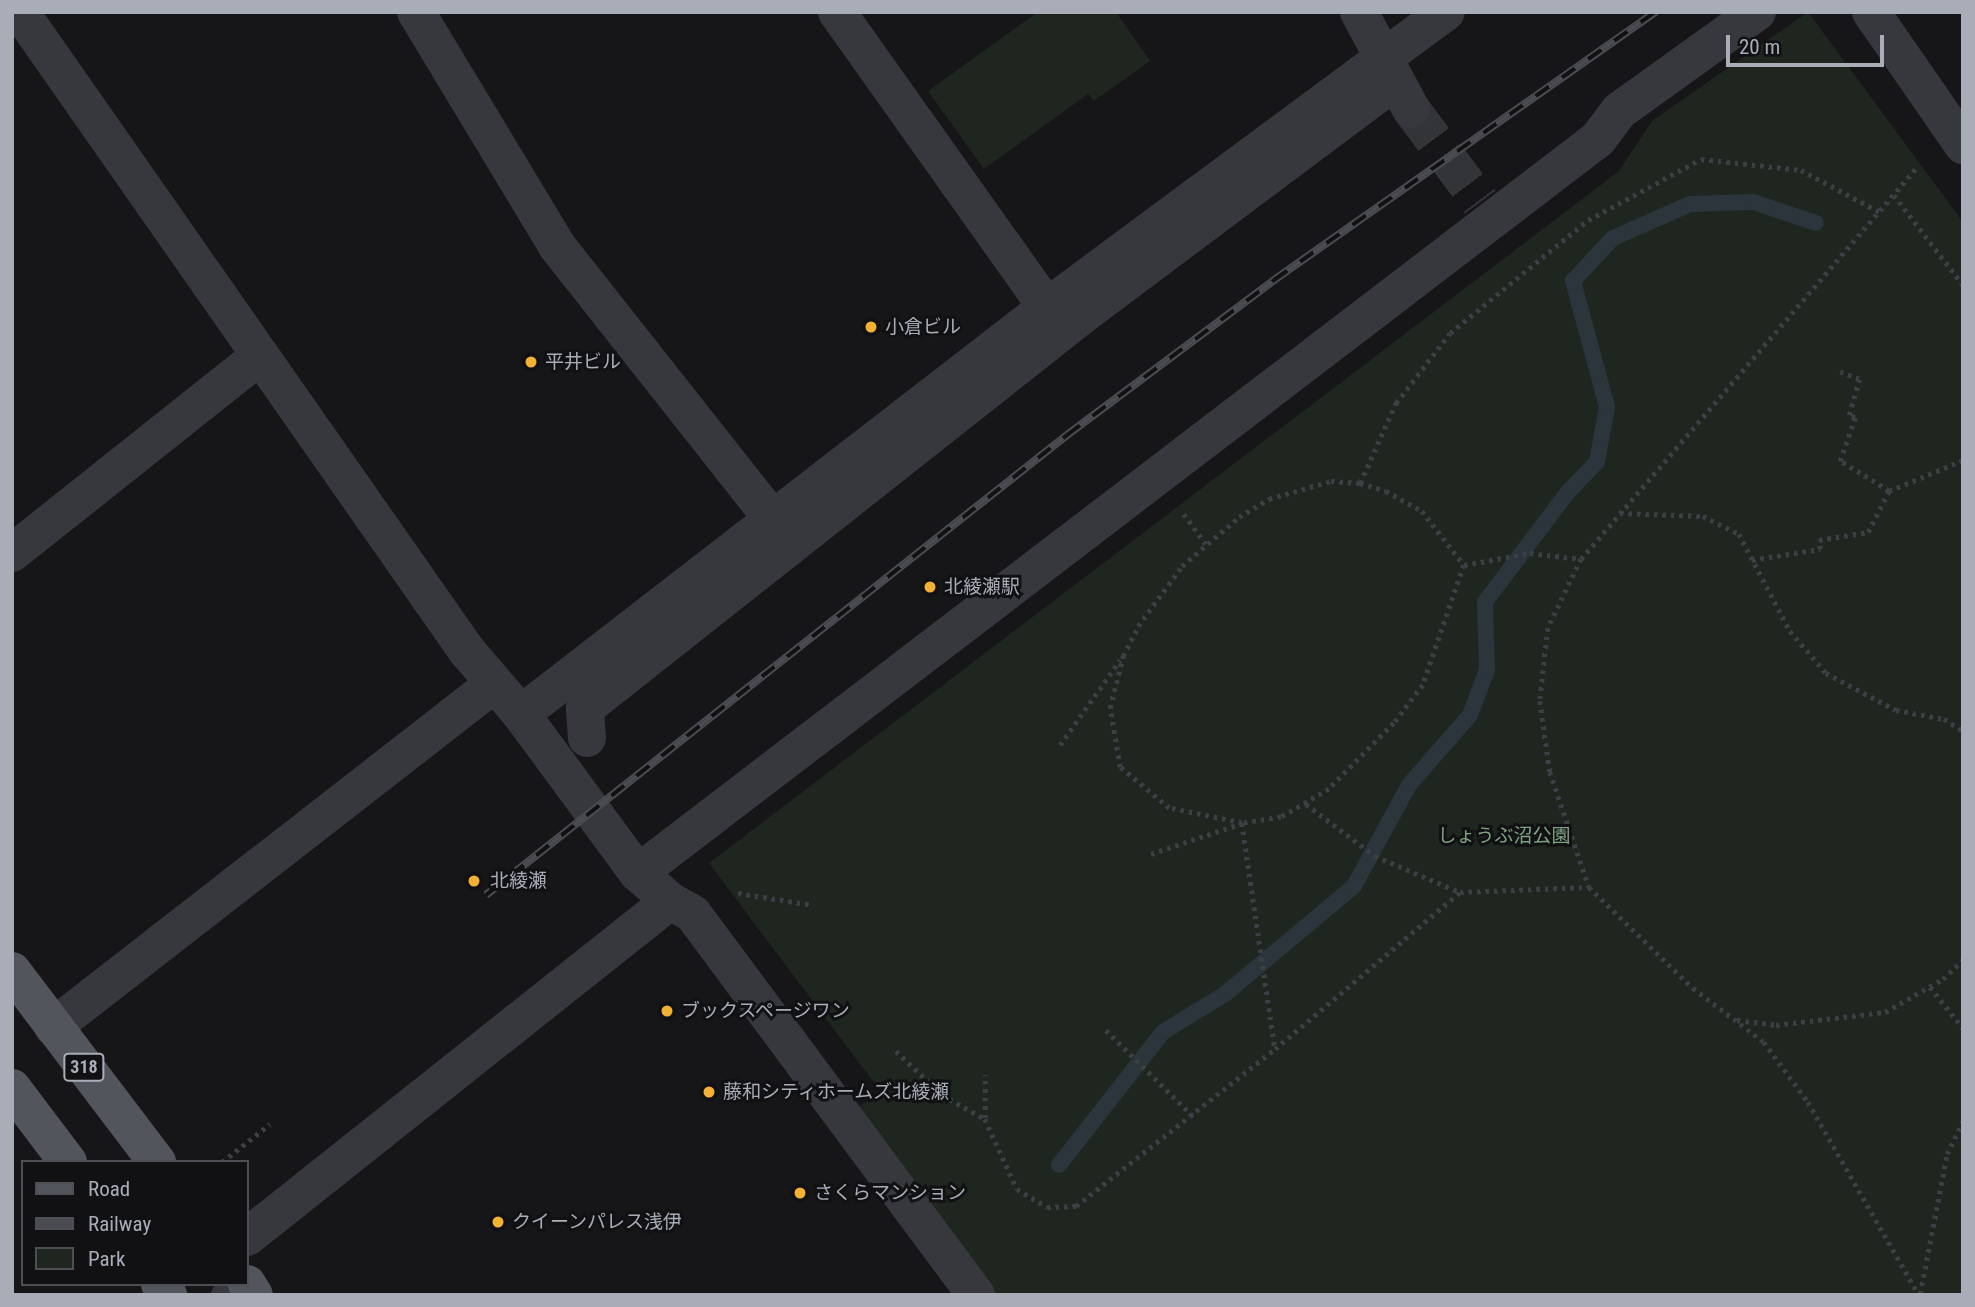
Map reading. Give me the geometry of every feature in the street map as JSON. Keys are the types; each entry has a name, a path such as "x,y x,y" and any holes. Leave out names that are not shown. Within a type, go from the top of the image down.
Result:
{"main road":[{"name":"318","path":"12,971 155,1160"},
{"path":"12,1088 66,1160"}],"street":[{"path":"20,12 260,356 494,684 521,714 638,873 681,908 976,1295"},
{"path":"416,12 557,246 775,522"},
{"path":"837,12 1046,307"},
{"path":"1359,12 1396,82"},
{"path":"587,738 585,708 1085,313 1396,82 1446,12"},
{"path":"638,873 1486,211 1598,139 1619,111 1757,12"},
{"path":"1871,12 1957,136"},
{"path":"521,714 775,522 1046,307 1396,82"},
{"path":"12,553 260,356"},
{"path":"53,1027 494,684"},
{"path":"248,1236 681,908"}],"path":[{"path":"1919,1295 1808,1102 1764,1042 1634,935 1589,887 1550,772 1540,701 1548,628 1581,559 1894,195 1957,136"},
{"path":"1360,483 1396,403 1450,332 1588,220 1701,159 1801,170 1880,212"},
{"path":"1894,195 1963,285"},
{"path":"1840,372 1859,379 1849,415 1855,418 1840,461 1889,491"},
{"path":"1752,560 1820,549 1819,540 1868,532 1889,491 1963,460"},
{"path":"1060,746 1123,656 1157,595 1239,517 1269,499 1331,481 1360,483 1422,510 1464,565"},
{"path":"1619,513 1703,516 1739,534 1790,631 1826,673 1896,710 1944,719 1963,731"},
{"path":"1464,565 1530,553 1581,559"},
{"path":"1151,854 1242,823 1281,817 1306,804 1360,759 1423,685 1454,606 1464,565"},
{"path":"1123,656 1110,708 1119,767 1169,808 1242,823"},
{"path":"1306,804 1375,856 1460,892 1589,887"},
{"path":"1242,823 1275,1049"},
{"path":"681,908 715,889 813,905"},
{"path":"985,1074 985,1119 1017,1189 1047,1207 1076,1206 1105,1188 1275,1049 1460,892"},
{"path":"1735,1019 1776,1026 1847,1019 1885,1012 1930,987 1963,960"},
{"path":"1930,987 1963,1028"},
{"path":"1106,1030 1193,1116"},
{"path":"897,1051 942,1095 985,1119"},
{"path":"1919,1295 1947,1154 1963,1121"},
{"path":"225,1160 270,1124"}],"green space":[{"path":"1038,12 1116,12 1150,61 1094,101 1088,94 984,169 928,91"},
{"name":"しょうぶ沼公園","path":"1808,12 1963,222 1963,1295 989,1295 855,1109 881,1092 709,863 1619,171 1652,121"}],"waterway":[{"path":"1059,1165 1163,1032 1225,994 1354,886 1409,785 1470,715 1487,670 1485,602 1568,492 1597,462 1607,407 1573,281 1613,238 1690,204 1753,202 1816,223"}],"tunnel":[{"path":"1411,109 1480,202"}],"railway":[{"path":"486,895 1067,435 1274,280 1656,12"}],"place":[{"name":"小倉ビル","path":"871,327"},
{"name":"平井ビル","path":"531,362"},
{"name":"北綾瀬駅","path":"930,587"},
{"name":"北綾瀬","path":"474,881"},
{"name":"ブックスページワン","path":"667,1011"},
{"name":"藤和シティホームズ北綾瀬","path":"709,1092"},
{"name":"さくらマンション","path":"800,1193"},
{"name":"クイーンパレス浅伊","path":"498,1222"}]}
